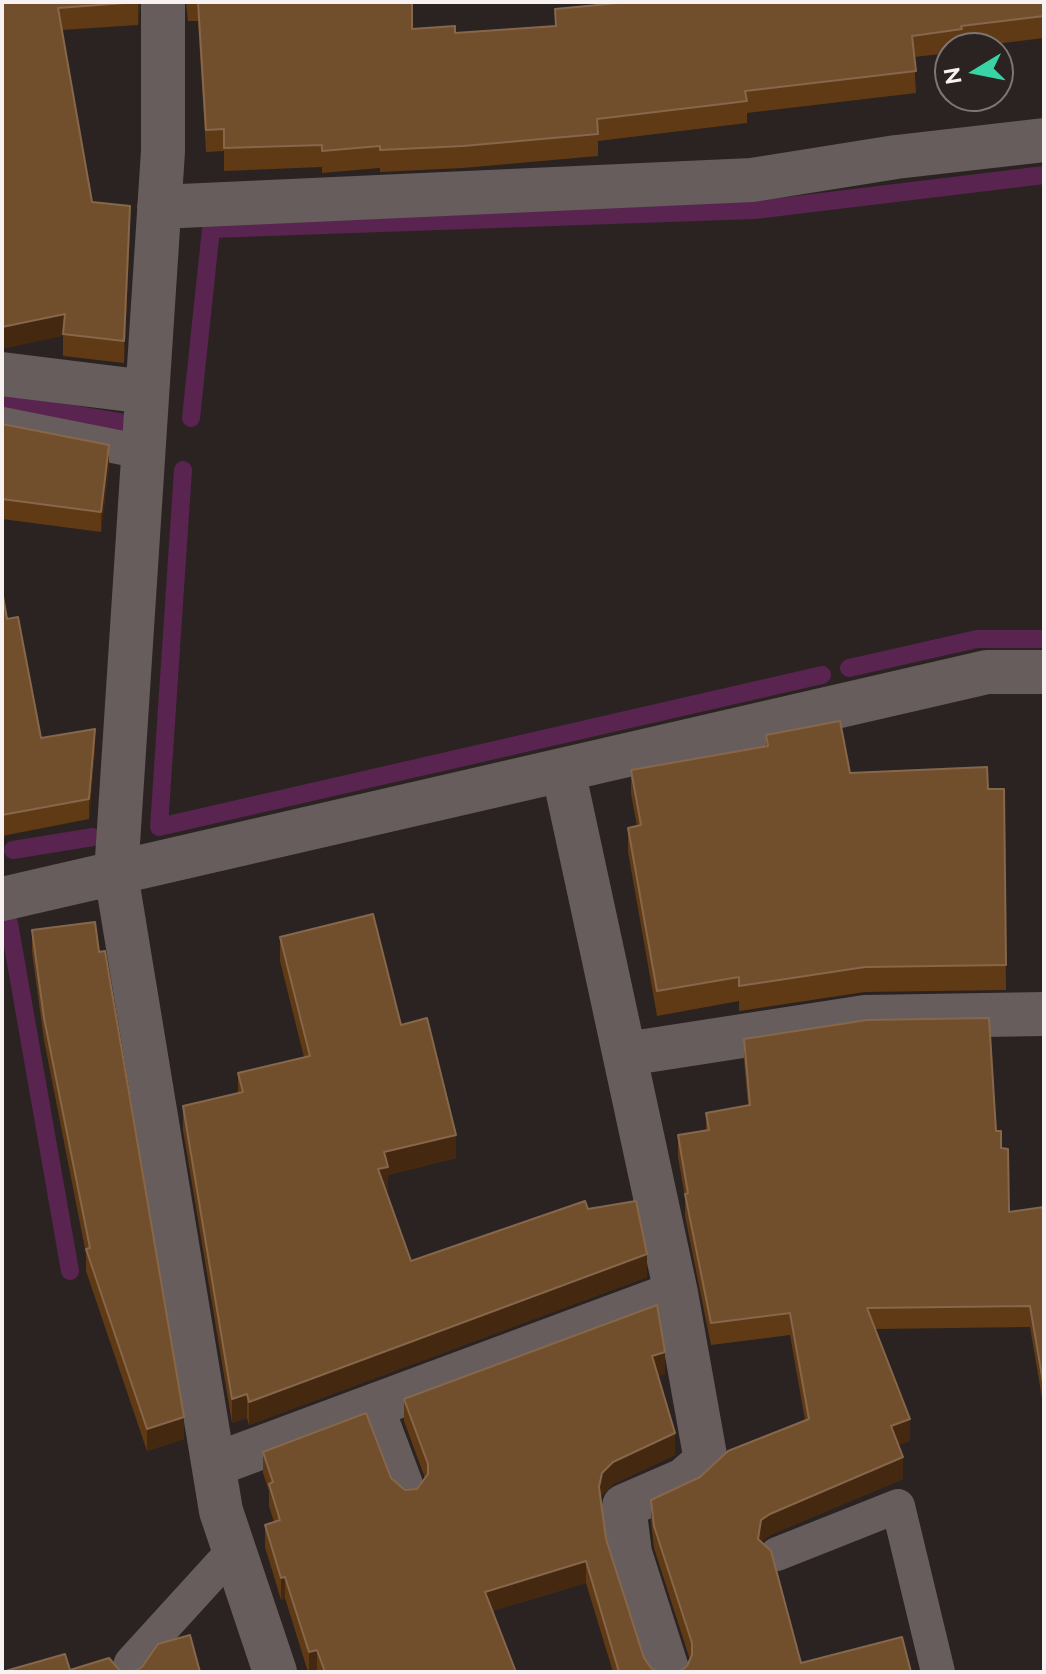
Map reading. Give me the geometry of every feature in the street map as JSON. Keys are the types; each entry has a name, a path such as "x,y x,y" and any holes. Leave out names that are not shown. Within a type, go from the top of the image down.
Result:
{"street":[{"path":"163,2 163,151 116,874 221,1511 275,1672"},
{"path":"159,207 752,180 896,157 1044,140"},
{"path":"2,374 147,392"},
{"path":"2,899 987,672 1044,672"},
{"path":"563,770 676,1293 706,1461 684,1480 624,1506 630,1553 668,1672"},
{"path":"626,1054 865,1017 1044,1014"},
{"path":"214,1465 676,1293"}],"lane":[{"path":"2,424 143,452"},
{"path":"376,1404 409,1492"},
{"path":"777,1554 898,1506 938,1672"},
{"path":"128,1672 131,1663 234,1550"}],"building":[{"path":"2,2 138,2 58,8 92,202 130,206 124,341 63,334 65,314 2,327"},
{"path":"198,2 412,2 412,29 455,26 455,33 556,26 555,9 629,2 1044,2 1044,16 961,26 962,29 912,36 916,71 745,91 747,101 597,119 598,134 463,146 380,150 380,146 322,151 322,145 224,148 224,129 206,130"},
{"path":"2,424 109,445 101,512 2,499"},
{"path":"2,591 7,619 18,617 41,738 95,729 89,799 2,815"},
{"path":"840,721 850,773 987,767 988,789 1004,789 1006,965 865,967 739,986 739,977 657,991 628,828 641,825 631,770 768,746 766,735"},
{"path":"373,914 401,1025 427,1018 456,1135 384,1152 388,1167 378,1169 411,1261 585,1201 588,1209 636,1201 647,1254 249,1402 247,1394 232,1399 183,1106 243,1092 238,1073 310,1056 280,937"},
{"path":"95,922 99,952 105,951 184,1417 147,1429 86,1249 90,1248 44,1018 32,930"},
{"path":"989,1018 996,1131 1001,1131 1001,1148 1008,1149 1009,1212 1044,1207 1044,1388 1030,1306 867,1308 910,1419 891,1426 903,1457 770,1514 761,1520 758,1539 771,1551 801,1663 902,1637 911,1672 679,1672 687,1666 692,1655 692,1643 654,1526 651,1500 700,1477 728,1451 809,1419 790,1313 711,1323 685,1194 688,1193 678,1135 709,1130 706,1113 750,1105 744,1039 867,1020"},
{"path":"657,1305 665,1352 652,1356 675,1433 613,1462 602,1473 599,1487 606,1539 644,1658 658,1672 619,1672 586,1561 485,1592 516,1672 325,1672 317,1650 309,1652 265,1525 280,1520 269,1484 273,1482 263,1452 366,1413 391,1478 405,1490 417,1489 428,1474 428,1464 404,1399"},
{"path":"190,1635 200,1672 133,1672 142,1667 158,1644"},
{"path":"65,1654 70,1670 109,1658 121,1672 2,1672"}],"waterway":[{"path":"191,418 211,229 755,210 1044,175"},
{"path":"2,402 126,423"},
{"path":"183,470 159,827 822,675"},
{"path":"849,668 977,639 1044,639"},
{"path":"13,850 93,837"},
{"path":"9,923 70,1271"}]}
